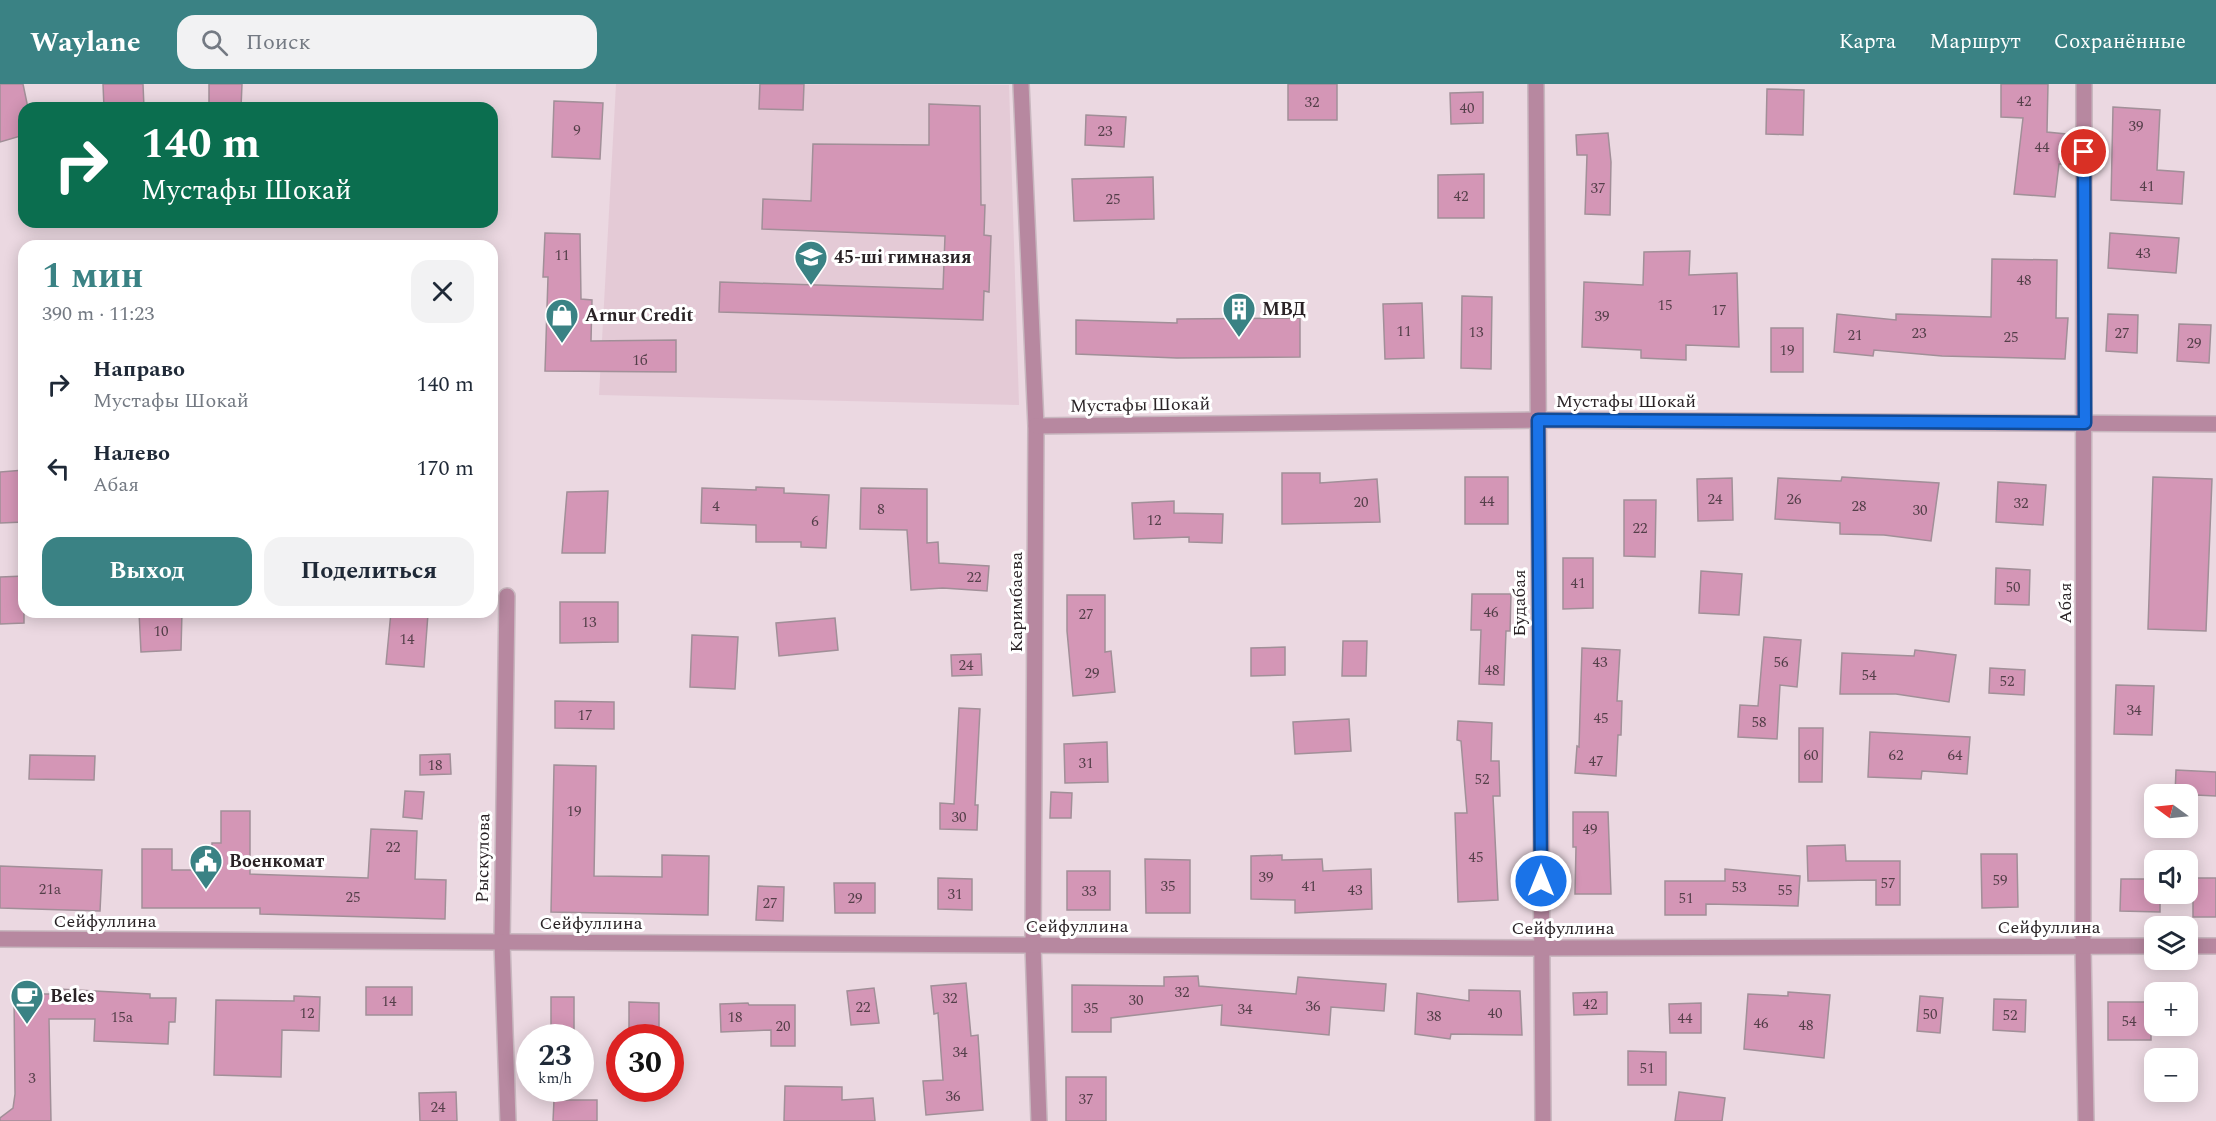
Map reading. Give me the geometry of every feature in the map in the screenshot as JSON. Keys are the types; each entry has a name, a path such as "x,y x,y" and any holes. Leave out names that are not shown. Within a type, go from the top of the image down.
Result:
{"street":[{"name":"Каримбаева","path":"1021,84 1036,426 1033,945 1038,1121"},
{"name":"Будабая","path":"1536,84 1543,1121"},
{"name":"Абая","path":"2084,84 2083,946 2086,1121"},
{"name":"Мустафы Шокай","path":"1036,426 1538,420 2216,424"},
{"name":"Рыскулова","path":"507,596 502,942 508,1121"},
{"name":"Сейфуллина","path":"0,939 1542,948 2144,946"},
{"path":"2198,946 2216,946"}],"shaded area":[{"name":"45-ші гимназия","path":"616,84 1009,85 1019,405 599,395"}],"building":[{"path":"0,84 23,84 27,102 18,102 18,137 0,142"},
{"path":"103,84 143,84 144,102 104,102"},
{"path":"209,84 242,84 241,102 209,102"},
{"path":"760,84 804,84 803,110 759,109"},
{"path":"1288,84 1337,84 1337,120 1288,120"},
{"path":"2001,84 2048,84 2047,132 2066,134 2063,164 2059,164 2055,197 2014,194 2023,118 2001,117"},
{"path":"1767,89 1804,90 1803,135 1766,134"},
{"path":"1483,92 1483,123 1451,124 1450,93"},
{"path":"554,101 603,103 600,159 552,157"},
{"path":"929,104 980,106 981,205 985,205 984,235 991,236 989,292 984,291 983,320 719,312 720,282 943,289 945,236 762,229 763,199 811,201 813,144 929,145"},
{"path":"2113,107 2160,110 2157,170 2184,172 2182,204 2111,200"},
{"path":"1086,115 1126,117 1124,147 1085,145"},
{"path":"1608,133 1611,162 1610,215 1585,214 1587,155 1577,155 1576,135"},
{"path":"1484,174 1484,218 1438,218 1438,175"},
{"path":"1153,177 1154,219 1074,221 1072,179"},
{"path":"545,233 580,234 581,299 592,300 591,341 676,340 676,372 545,371 548,277 543,277"},
{"path":"2110,233 2179,238 2176,273 2108,268"},
{"path":"1690,251 1689,275 1737,273 1739,347 1686,345 1686,360 1641,358 1641,350 1582,347 1584,282 1643,285 1644,252"},
{"path":"1992,259 2057,260 2056,318 2068,318 2065,359 1942,356 1874,350 1873,356 1834,352 1837,314 1896,320 1896,314 1991,317"},
{"path":"1462,296 1492,297 1491,369 1461,368"},
{"path":"1422,303 1424,358 1385,359 1383,304"},
{"path":"2108,314 2138,315 2137,353 2106,351"},
{"path":"1300,318 1300,357 1177,358 1076,354 1076,320 1177,323 1177,319"},
{"path":"2179,324 2211,325 2209,363 2177,361"},
{"path":"1771,328 1803,328 1803,372 1771,372"},
{"path":"18,470 18,522 0,523 0,472"},
{"path":"1282,473 1320,473 1320,483 1377,479 1380,522 1282,524"},
{"path":"1465,477 1508,477 1508,524 1465,524"},
{"path":"1842,477 1939,483 1931,541 1884,535 1840,534 1840,523 1775,519 1778,478 1841,481"},
{"path":"2153,477 2212,479 2206,631 2148,629"},
{"path":"1732,478 1733,520 1698,521 1697,479"},
{"path":"1998,482 2046,485 2043,525 1996,522"},
{"path":"756,487 784,488 784,493 829,495 826,548 801,547 801,542 756,542 756,525 701,523 702,488 756,490"},
{"path":"861,488 927,489 927,543 938,542 939,563 989,566 987,591 943,588 911,590 907,530 860,529"},
{"path":"608,491 605,553 562,553 567,492"},
{"path":"1624,500 1656,500 1655,557 1624,556"},
{"path":"1174,501 1174,513 1223,514 1222,543 1189,542 1189,537 1134,539 1132,503"},
{"path":"1563,558 1593,558 1593,608 1563,609"},
{"path":"1996,568 2030,570 2029,605 1995,604"},
{"path":"1701,571 1742,574 1739,615 1699,613"},
{"path":"18,576 18,618 24,618 24,623 0,624 0,577"},
{"path":"1472,594 1511,594 1510,631 1506,631 1504,685 1479,684 1481,630 1471,630"},
{"path":"1067,595 1105,595 1105,652 1111,651 1115,692 1073,696 1067,631"},
{"path":"560,602 618,602 618,642 560,643"},
{"path":"139,618 182,618 181,650 141,652"},
{"path":"390,618 428,618 424,667 386,664"},
{"path":"835,618 838,650 779,656 776,623"},
{"path":"692,635 738,637 735,689 690,687"},
{"path":"1764,637 1801,640 1797,687 1780,685 1777,739 1738,737 1740,705 1758,706"},
{"path":"1343,641 1367,641 1366,676 1342,676"},
{"path":"1285,647 1285,675 1251,676 1251,648"},
{"path":"1582,648 1620,650 1617,701 1622,701 1621,735 1618,735 1616,776 1575,773 1577,746 1579,747"},
{"path":"1915,650 1956,655 1949,702 1896,694 1840,694 1842,653 1914,656"},
{"path":"981,654 982,675 952,676 951,655"},
{"path":"1990,668 2025,670 2024,695 1989,693"},
{"path":"2116,685 2154,686 2152,735 2114,734"},
{"path":"555,701 614,702 614,729 555,728"},
{"path":"959,708 980,709 975,805 978,805 977,830 940,829 940,803 954,804"},
{"path":"1349,719 1351,751 1295,754 1293,722"},
{"path":"1458,721 1492,723 1491,761 1499,761 1500,796 1493,796 1498,900 1458,902 1455,813 1467,813 1461,741 1457,740"},
{"path":"1799,728 1823,728 1822,782 1799,782"},
{"path":"1870,732 1970,737 1967,774 1922,771 1921,779 1868,777"},
{"path":"1107,742 1108,782 1065,783 1064,744"},
{"path":"450,754 451,774 420,775 420,755"},
{"path":"30,755 95,756 94,780 29,779"},
{"path":"554,765 596,766 594,876 662,877 662,855 709,856 708,915 551,912"},
{"path":"2176,770 2216,772 2216,796 2198,795 2198,784 2175,784"},
{"path":"405,791 424,792 422,819 403,817"},
{"path":"1051,792 1072,793 1071,818 1050,818"},
{"path":"221,811 250,811 250,874 368,878 371,829 417,831 415,879 446,880 445,919 260,914 260,908 142,908 142,849 172,849 172,870 212,870 212,843 221,843"},
{"path":"1573,812 1608,812 1611,894 1575,894 1576,847 1573,847"},
{"path":"1845,845 1846,861 1900,861 1900,905 1876,905 1876,880 1808,881 1807,846"},
{"path":"1981,854 2017,854 2018,907 1982,908"},
{"path":"1282,855 1282,860 1322,859 1323,871 1371,869 1372,909 1295,913 1295,900 1251,899 1251,856"},
{"path":"1145,859 1190,860 1190,913 1146,913"},
{"path":"0,866 102,870 100,911 0,908"},
{"path":"1725,869 1800,876 1798,906 1706,904 1706,915 1665,915 1665,881 1725,881"},
{"path":"1067,871 1110,871 1110,910 1067,910"},
{"path":"938,878 972,879 972,910 938,909"},
{"path":"2198,878 2216,878 2216,917 2193,916 2193,904 2198,904"},
{"path":"2121,879 2144,879 2144,904 2160,904 2160,912 2120,911"},
{"path":"834,883 875,883 875,913 835,913"},
{"path":"758,886 784,887 783,921 756,920"},
{"path":"1198,976 1199,986 1296,994 1298,977 1386,984 1384,1011 1331,1007 1329,1035 1221,1025 1222,1005 1111,1018 1111,1032 1072,1032 1072,985 1164,986 1164,977"},
{"path":"966,983 971,1036 978,1035 983,1110 926,1115 923,1081 943,1080 938,1013 934,1014 931,986"},
{"path":"366,987 412,987 412,1015 366,1015"},
{"path":"874,988 879,1023 851,1025 847,991"},
{"path":"58,989 150,994 150,998 176,998 175,1022 169,1022 168,1044 94,1041 95,1019 49,1019 51,1121 0,1121 0,1118 13,1108 15,1094 14,994 58,994"},
{"path":"1469,990 1520,991 1522,1035 1451,1034 1450,1039 1415,1034 1417,993 1469,1001"},
{"path":"1607,992 1607,1014 1574,1015 1573,993"},
{"path":"1788,992 1830,995 1824,1058 1744,1049 1748,994 1788,996"},
{"path":"294,996 320,997 319,1031 282,1030 281,1077 214,1075 216,1000 294,1001"},
{"path":"1920,996 1943,998 1940,1033 1917,1031"},
{"path":"551,997 574,997 574,1024 551,1024"},
{"path":"1994,999 2026,1000 2025,1032 1993,1030"},
{"path":"629,1002 659,1003 659,1024 629,1024"},
{"path":"2108,1002 2144,1002 2144,1036 2151,1036 2151,1040 2108,1040"},
{"path":"748,1003 749,1005 795,1005 795,1046 771,1046 771,1030 721,1032 720,1004"},
{"path":"1701,1003 1701,1033 1670,1033 1669,1004"},
{"path":"1628,1051 1666,1052 1666,1085 1628,1085"},
{"path":"1066,1077 1106,1077 1106,1121 1066,1121"},
{"path":"785,1086 842,1087 842,1100 873,1098 875,1121 784,1121"},
{"path":"456,1092 457,1121 420,1121 419,1093"},
{"path":"1679,1092 1725,1098 1722,1121 1675,1121"},
{"path":"597,1100 597,1121 553,1121 554,1102 594,1102"}],"place":[{"name":"45-ші гимназия","path":"811,286"},
{"name":"МВД","path":"1239,338"},
{"name":"Arnur Credit","path":"562,344"},
{"name":"Военкомат","path":"206,890"},
{"name":"Beles","path":"27,1025"}],"route":[{"path":"1541,881 1538,420 2085,423 2084,152"}]}
